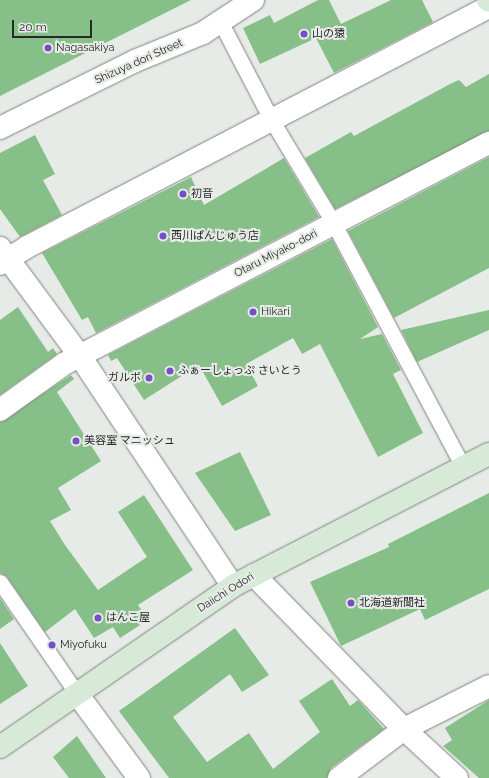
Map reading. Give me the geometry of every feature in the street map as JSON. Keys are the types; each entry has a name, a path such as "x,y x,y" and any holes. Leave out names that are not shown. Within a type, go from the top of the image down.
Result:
{"street":[{"name":"Shizuya dori Street","path":"0,128 135,61 203,33 253,0"},
{"path":"233,586 72,360 2,257 489,7"},
{"name":"Otaru Miyako-dori","path":"0,410 72,360 489,143"},
{"name":"Daiichi Odori","path":"0,747 78,695 233,586 489,454"},
{"path":"254,575 404,729 457,778"},
{"path":"339,778 404,729 489,686"},
{"path":"78,695 138,778"}],"lane":[{"path":"220,21 271,119 334,224 463,467"},
{"path":"0,582 78,695"}],"building":[{"name":"Nagasakiya","path":"0,0 191,0 0,96"},
{"path":"318,0 329,0 341,24 391,0 422,0 433,22 334,73 316,38 260,64 243,28 270,15 274,23"},
{"path":"489,74 489,131 335,209 305,158 351,132 354,136 450,84 459,80 466,87"},
{"path":"35,135 55,174 43,180 62,215 20,237 0,209 0,153"},
{"path":"489,157 489,268 394,318 348,231"},
{"path":"284,158 319,217 96,333 88,317 82,320 42,253 191,177 204,205"},
{"path":"332,239 378,327 360,339 382,334 401,370 393,374 423,433 378,457 320,344 302,354 293,338 246,364 258,386 222,406 199,365 144,400 117,358 111,361 108,355"},
{"path":"18,307 48,352 53,348 57,354 0,395 0,320"},
{"path":"489,310 489,330 417,362 401,330"},
{"path":"71,375 74,379 57,392 101,461 58,488 71,510 50,521 65,545 98,590 147,557 118,512 144,495 193,570 138,605 148,620 120,638 113,627 94,638 75,609 45,632 7,577 0,573 0,422"},
{"path":"240,452 271,515 235,531 195,473"},
{"path":"489,493 489,589 425,620 420,609 341,646 310,582 389,547 388,544"},
{"path":"0,598 14,619 0,629"},
{"path":"235,628 269,675 242,692 230,674 173,717 207,762 249,733 273,769 320,732 299,701 332,679 350,706 358,700 384,729 331,768 327,778 169,778 119,711"},
{"path":"0,643 28,686 0,704"},
{"path":"489,700 489,778 479,778 443,746 452,740 445,728"},
{"path":"77,736 106,778 69,778 53,757"}],"place":[{"name":"山の猿","path":"304,34"},
{"name":"Nagasakiya","path":"48,48"},
{"name":"初音","path":"183,194"},
{"name":"西川ぱんじゅう店","path":"163,236"},
{"name":"Hikari","path":"253,312"},
{"name":"ふぁーしょっぷ さいとう","path":"170,371"},
{"name":"ガルボ","path":"149,378"},
{"name":"美容室 マニッシュ","path":"76,441"},
{"name":"北海道新聞社","path":"351,603"},
{"name":"はんこ屋","path":"98,618"},
{"name":"Miyofuku","path":"52,645"}]}
